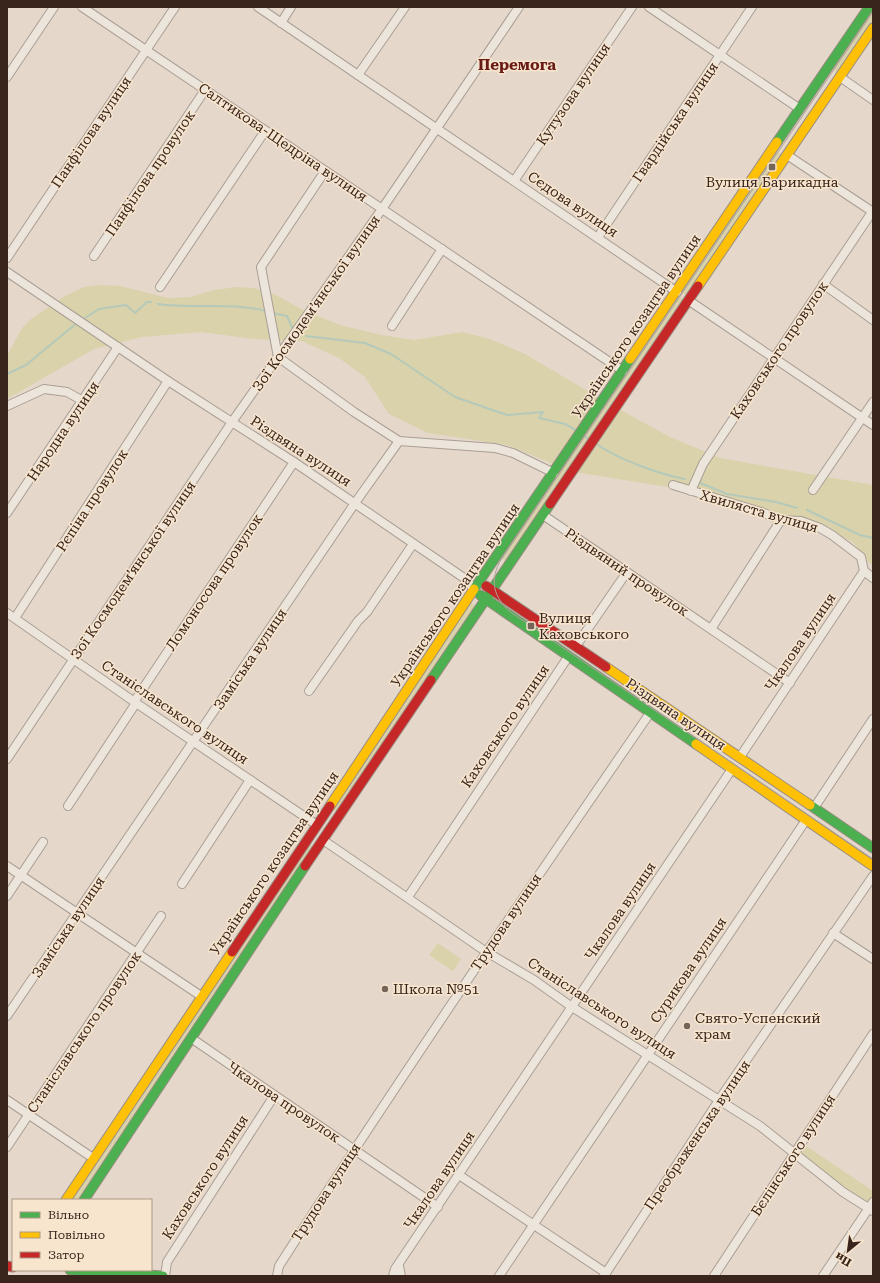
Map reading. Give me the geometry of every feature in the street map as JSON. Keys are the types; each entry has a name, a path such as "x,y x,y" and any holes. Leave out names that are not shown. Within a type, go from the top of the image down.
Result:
{"main road":[{"name":"Українського козацтва вулиця","path":"67,1199 201,996 869,7"},
{"name":"Українського козацтва вулиця","path":"85,1199 492,589 873,28"},
{"path":"828,68 840,77"},
{"path":"775,147 787,155"},
{"name":"Сєдова вулиця","path":"677,292 688,300"},
{"name":"Різдвяна вулиця","path":"477,586 492,589 873,848"},
{"name":"Різдвяна вулиця","path":"477,586 485,600 873,866"},
{"name":"Каховського вулиця","path":"568,657 576,646"},
{"name":"Чкалова вулиця","path":"732,769 740,758"},
{"name":"Сурикова вулиця","path":"806,820 814,808"},
{"name":"Станіславського вулиця","path":"314,829 326,837"},
{"path":"86,1271 164,1276"}],"street":[{"path":"7,78 54,7"},
{"name":"Салтикова-Щедріна вулиця","path":"82,7 623,371"},
{"name":"Панфілова вулиця","path":"7,258 175,7"},
{"name":"Сєдова вулиця","path":"258,7 677,292"},
{"path":"281,23 291,7"},
{"path":"358,75 405,7"},
{"name":"Зої Космодем’янської вулиця","path":"7,759 232,422 382,209 520,7"},
{"name":"Кутузова вулиця","path":"514,181 632,7"},
{"path":"649,7 800,109"},
{"name":"Гвардійська вулиця","path":"598,237 752,7"},
{"path":"840,77 873,100"},
{"name":"Панфілова провулок","path":"94,256 205,90"},
{"path":"160,287 266,131"},
{"path":"787,155 873,212"},
{"path":"325,171 261,267 278,357 354,412 399,441 495,448 513,453 554,473"},
{"name":"Каховського провулок","path":"691,491 703,464 873,212"},
{"path":"392,326 442,249"},
{"name":"Різдвяна вулиця","path":"7,272 168,381 294,462 477,586"},
{"path":"824,284 873,320"},
{"name":"Сєдова вулиця","path":"688,300 775,357 873,425"},
{"name":"Народна вулиця","path":"7,513 118,347"},
{"name":"Рєпіна провулок","path":"15,618 168,381"},
{"path":"7,406 44,389 67,392 83,401"},
{"path":"812,490 873,402"},
{"name":"Заміська вулиця","path":"7,1016 355,503 399,441"},
{"name":"Ломоносова провулок","path":"68,806 294,462"},
{"name":"Хвиляста вулиця","path":"672,485 764,513 781,520 801,521 832,535 861,557 864,571 873,578"},
{"name":"Різдвяний провулок","path":"543,515 790,683"},
{"path":"711,629 781,520"},
{"path":"309,691 358,621 367,612 413,544"},
{"name":"Чкалова вулиця","path":"740,758 864,571"},
{"name":"Каховського вулиця","path":"576,646 627,572"},
{"name":"Станіславського вулиця","path":"7,613 135,703 250,780 314,829"},
{"name":"Каховського вулиця","path":"408,897 568,657"},
{"name":"Трудова вулиця","path":"277,1276 279,1266 485,951 650,713"},
{"name":"Сурикова вулиця","path":"814,808 873,719"},
{"name":"Чкалова вулиця","path":"393,1276 395,1269 460,1175 732,769"},
{"path":"182,884 250,780"},
{"name":"Сурикова вулиця","path":"499,1276 806,820"},
{"name":"Станіславського вулиця","path":"326,837 485,951 534,980 572,1007 760,1126 795,1152 843,1192 872,1207"},
{"path":"7,896 43,842"},
{"path":"7,866 201,996"},
{"name":"Преображенська вулиця","path":"605,1274 719,1100 873,876"},
{"name":"Станіславського провулок","path":"7,1147 137,953 160,916"},
{"path":"834,933 873,959"},
{"name":"Бєлінського вулиця","path":"714,1276 873,1034"},
{"name":"Чкалова провулок","path":"191,1038 438,1207"},
{"name":"Каховського вулиця","path":"164,1276 167,1262 274,1096"},
{"path":"7,1100 93,1158"},
{"path":"460,1175 605,1274"},
{"path":"823,1276 872,1207"},
{"path":"398,1266 402,1276"}],"shaded area":[{"path":"873,7 873,24 840,74 830,68"},
{"path":"775,150 784,156 688,297 680,291"},
{"path":"100,285 120,286 168,298 190,297 214,290 237,287 254,288 276,295 301,309 340,325 381,335 414,340 462,332 490,339 525,354 601,399 556,465 507,445 428,433 389,414 365,377 339,358 302,341 253,339 201,332 142,337 94,349 7,399 7,356 22,328 31,319 65,296 84,287"},
{"path":"677,295 686,300 508,563 500,557"},
{"path":"617,408 670,437 720,458 873,485 873,564 869,563 854,543 812,521 756,508 698,489 668,487 574,472"},
{"path":"469,601 477,607 339,813 331,807"},
{"path":"307,843 315,848 79,1199 69,1199"},
{"path":"438,943 461,959 453,971 429,955"},
{"path":"803,1144 873,1191 873,1196 868,1204 797,1154"}],"waterway":[{"path":"82,320 99,309 126,305 135,313 147,302 151,302"},
{"path":"158,304 185,306 226,306 253,308 266,311"},
{"path":"272,313 287,316 292,327"},
{"path":"7,374 26,365 78,322"},
{"path":"306,336 365,343 391,354 455,397 507,415 543,412 539,418 565,424 576,430"},
{"path":"598,445 617,456 640,466 685,479"},
{"path":"698,482 727,494 776,502 797,508"},
{"path":"807,510 860,535 873,538"}],"tram line":[{"path":"873,12 499,563 496,570 494,583 500,600 509,611 873,859"}],"traffic: fast":[{"path":"777,142 869,7"},
{"path":"474,589 630,359"},
{"path":"431,680 550,504"},
{"path":"480,595 696,744"},
{"path":"810,805 873,848"},
{"path":"85,1199 305,866"},
{"path":"86,1271 163,1276"}],"traffic: slow":[{"path":"698,286 873,28"},
{"path":"630,359 777,142"},
{"path":"330,806 474,589"},
{"path":"606,667 810,805"},
{"path":"696,744 873,866"},
{"path":"67,1199 232,952"}],"traffic: jam":[{"path":"550,504 698,286"},
{"path":"486,586 606,667"},
{"path":"305,866 431,680"},
{"path":"232,952 330,806"},
{"path":"7,1266 12,1267"}],"place":[{"name":"Вулиця Барикадна","path":"772,167"},
{"name":"Вулиця Каховського","path":"531,626"},
{"name":"Школа №51","path":"385,989"},
{"name":"Свято-Успенский храм","path":"687,1026"}],"district":[{"name":"Перемога","path":"517,65"}]}
